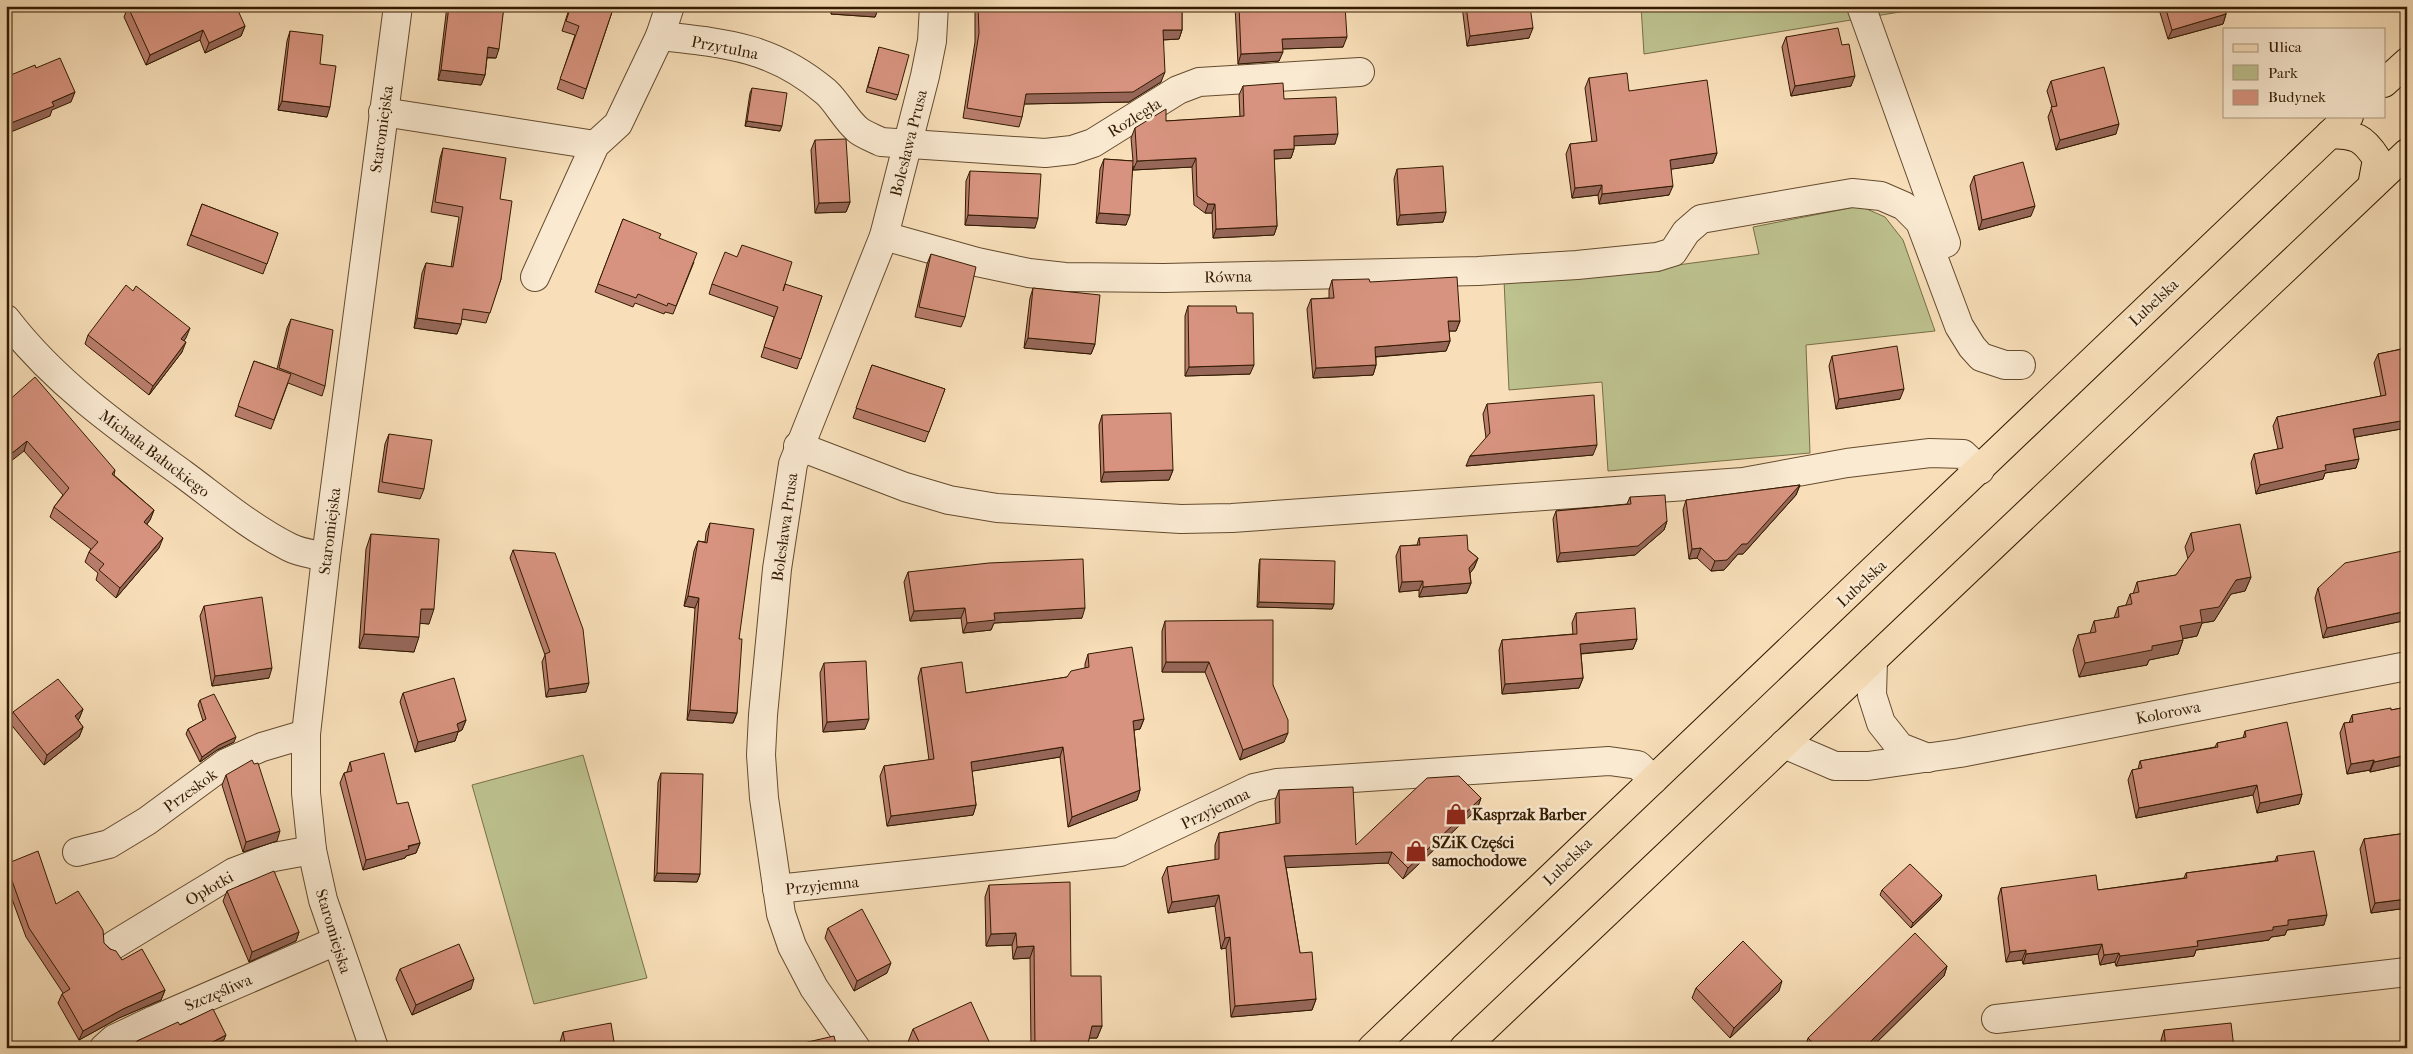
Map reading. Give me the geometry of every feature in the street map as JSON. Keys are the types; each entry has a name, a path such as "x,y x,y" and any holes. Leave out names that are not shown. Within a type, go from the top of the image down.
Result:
{"main road":[{"path":"2386,81 2407,62"},
{"path":"2340,125 2367,143 2377,160 2372,186"},
{"name":"Lubelska","path":"1372,1048 2340,125"},
{"path":"1464,1048 2407,153"}],"street":[{"name":"Staromiejska","path":"374,1048 323,900 312,850 306,793 306,734 326,558 398,6"},
{"path":"535,277 595,145 618,124 660,36 670,6"},
{"name":"Bolesława Prusa","path":"856,1048 814,988 792,946 781,914 764,798 761,754 777,569 787,494 798,446 884,236 925,76 932,41 934,6"},
{"name":"Równa","path":"884,236 977,262 1029,272 1065,276 1184,278 1478,271 1577,266 1657,257 1673,252 1686,232 1701,219 1852,192 1881,196 1904,206 1920,222 1959,326 1972,347 1981,357 2013,365 1979,335 1861,6"},
{"name":"Przytulna","path":"660,36 712,41 758,51 797,69 828,94 858,131 881,142 908,145"},
{"name":"Rozległa","path":"908,145 1045,154 1072,150 1093,143 1178,90 1199,82 1360,72"},
{"path":"383,112 595,145"},
{"name":"Michała Bałuckiego","path":"6,319 22,339 69,388 120,429 257,529 290,548 326,558"},
{"path":"798,446 905,487 949,500 997,508 1181,519 1232,518 1743,482 1847,463 1930,453 1963,454 1980,470"},
{"path":"1873,660 1872,695 1881,724 1900,747 1928,758"},
{"name":"Kolorowa","path":"1784,744 1836,766 1868,766 1928,758 2407,666"},
{"name":"Przeskok","path":"77,852 109,844 147,821 226,763 262,747 306,734"},
{"name":"Przyjemna","path":"776,890 1120,852 1254,788 1277,783 1609,761 1638,765 1652,780"},
{"name":"Opłotki","path":"114,945 234,872 274,857 312,850"},
{"name":"Szczęśliwa","path":"104,1048 114,1039 154,1020 336,941"},
{"path":"1996,1019 2407,972"}],"green space":[{"path":"1641,6 1910,6 1912,10 1644,54"},
{"path":"1860,206 1885,217 1903,240 1935,331 1806,345 1810,453 1608,471 1602,382 1509,390 1504,280 1596,276 1759,254 1753,227"},
{"path":"583,755 647,978 534,1004 472,785"}],"building":[{"path":"129,6 236,6 245,26 209,43 203,30 150,55"},
{"path":"449,6 504,6 499,49 488,47 485,75 441,70"},
{"path":"571,6 614,6 586,89 560,79 579,26 566,21"},
{"path":"978,6 1182,6 1182,30 1163,30 1165,72 1133,92 1026,94 1022,117 967,108 979,33"},
{"path":"1239,6 1345,6 1347,37 1282,39 1283,52 1241,54"},
{"path":"1466,6 1530,6 1533,28 1470,36"},
{"path":"2165,6 2224,6 2226,14 2172,30"},
{"path":"1838,28 1842,45 1849,44 1855,76 1795,86 1786,37"},
{"path":"290,31 323,35 320,64 336,66 330,107 282,101"},
{"path":"879,47 909,55 898,95 868,87"},
{"path":"60,58 75,92 52,102 54,106 6,125 6,77 35,65 36,68"},
{"path":"2104,67 2119,124 2060,140 2051,107 2057,106 2051,81"},
{"path":"1627,73 1629,91 1707,80 1717,153 1670,160 1673,186 1602,194 1602,185 1575,188 1570,144 1597,141 1589,78"},
{"path":"1283,83 1284,99 1336,97 1338,134 1294,136 1294,149 1274,150 1277,226 1216,229 1215,204 1208,204 1197,196 1196,158 1137,161 1135,128 1166,109 1166,121 1244,116 1243,86"},
{"path":"752,88 787,93 782,126 747,121"},
{"path":"846,139 850,202 819,203 815,140"},
{"path":"443,148 506,158 500,199 512,201 501,279 490,313 463,309 461,324 417,318 426,263 453,267 463,207 435,202"},
{"path":"1104,159 1133,161 1130,215 1099,213"},
{"path":"2023,162 2035,206 1982,220 1974,176"},
{"path":"1443,166 1446,212 1400,215 1397,169"},
{"path":"970,171 1041,174 1038,218 968,215"},
{"path":"202,204 278,233 267,264 191,235"},
{"path":"623,219 661,234 659,238 697,253 676,306 668,303 667,306 638,294 636,298 598,284"},
{"path":"742,245 792,262 785,284 822,296 801,359 764,347 778,307 712,284 725,252 737,257"},
{"path":"931,254 976,267 965,317 919,307"},
{"path":"1457,277 1460,321 1448,321 1450,341 1375,347 1376,365 1316,368 1311,299 1334,298 1332,280 1369,279 1370,282"},
{"path":"126,285 133,291 136,286 190,328 181,339 186,342 153,386 88,335"},
{"path":"1033,288 1100,295 1095,344 1028,338"},
{"path":"1188,306 1236,306 1237,313 1253,313 1254,365 1189,367"},
{"path":"291,319 333,330 325,386 279,368"},
{"path":"1897,346 1904,389 1839,399 1832,356"},
{"path":"2407,348 2407,420 2353,429 2359,459 2325,465 2326,470 2260,485 2254,454 2283,448 2277,417 2386,395 2378,354"},
{"path":"254,361 291,374 274,420 238,406"},
{"path":"872,365 945,389 929,432 856,408"},
{"path":"35,377 115,470 112,474 154,510 144,522 163,538 120,588 99,570 104,564 89,552 98,542 54,507 69,488 27,441 6,458 6,403"},
{"path":"1594,395 1597,445 1470,456 1490,433 1487,404"},
{"path":"1171,413 1173,470 1104,472 1102,415"},
{"path":"389,434 432,440 424,489 382,482"},
{"path":"1800,485 1747,544 1742,544 1727,560 1715,561 1701,548 1692,549 1686,500"},
{"path":"1665,495 1667,521 1638,546 1560,553 1556,511 1631,504 1630,497"},
{"path":"710,523 754,529 739,639 742,639 737,713 690,710 699,598 688,596 698,541 707,543"},
{"path":"2240,524 2251,577 2236,580 2219,607 2200,610 2202,622 2180,626 2183,640 2152,646 2152,650 2085,663 2078,635 2096,632 2094,621 2119,617 2118,607 2132,604 2130,594 2139,592 2137,582 2176,575 2194,550 2191,533"},
{"path":"371,534 439,539 434,609 421,609 419,637 364,634"},
{"path":"1467,535 1468,550 1478,558 1469,568 1471,583 1423,587 1423,581 1402,582 1400,546 1420,545 1419,538"},
{"path":"513,550 555,553 583,629 589,683 549,689 545,654 550,652"},
{"path":"2407,550 2407,611 2327,628 2318,588 2345,563"},
{"path":"1083,559 1085,608 994,613 995,620 967,623 965,608 914,611 908,572 989,563"},
{"path":"1260,559 1335,561 1334,604 1259,602"},
{"path":"262,597 272,668 215,676 204,606"},
{"path":"1635,608 1637,639 1580,644 1583,678 1505,684 1502,640 1577,634 1576,613"},
{"path":"1273,620 1273,685 1288,720 1288,733 1243,750 1209,662 1166,662 1165,621"},
{"path":"1132,647 1144,719 1133,721 1140,790 1072,817 1063,747 971,762 976,805 891,816 884,766 934,759 921,668 962,662 966,693 1067,677 1071,671 1089,667 1088,654"},
{"path":"866,661 869,719 827,722 824,663"},
{"path":"454,678 466,720 457,724 459,731 418,742 403,693"},
{"path":"58,679 83,709 75,716 83,727 47,755 13,712"},
{"path":"214,694 236,737 219,745 202,757 188,729 206,719 200,700"},
{"path":"2407,707 2407,755 2374,762 2374,760 2351,764 2344,723 2353,722 2352,715"},
{"path":"2287,722 2302,794 2260,803 2257,785 2139,808 2132,770 2142,768 2140,761 2218,747 2217,743 2246,737 2245,731"},
{"path":"384,753 397,804 408,802 420,843 408,846 409,849 366,860 344,773 352,771 350,762"},
{"path":"252,760 254,764 258,763 280,831 246,842 226,775"},
{"path":"661,773 703,774 700,874 657,873"},
{"path":"1459,776 1481,798 1408,868 1392,852 1284,856 1300,953 1312,952 1316,999 1235,1006 1230,937 1225,938 1219,895 1172,902 1167,867 1219,859 1219,833 1280,823 1279,790 1353,787 1356,845 1427,778"},
{"path":"2407,833 2407,899 2375,903 2364,839"},
{"path":"38,851 56,904 78,891 103,930 104,943 110,949 116,951 122,960 142,949 165,990 123,1009 83,1031 62,994 70,989 29,928 6,864"},
{"path":"2314,851 2327,915 2288,920 2288,925 2273,927 2273,930 2197,941 2198,946 2120,956 2119,953 2104,955 2102,944 2026,954 2026,950 2010,952 2001,888 2096,875 2098,890 2187,878 2186,873 2278,861 2277,856"},
{"path":"1910,864 1942,895 1913,923 1882,890"},
{"path":"274,871 299,932 252,952 227,891"},
{"path":"1070,882 1071,976 1101,976 1102,1026 1092,1026 1087,1048 1035,1048 1034,946 1017,947 1016,933 991,934 989,885"},
{"path":"862,909 891,963 857,981 828,928"},
{"path":"1915,933 1947,966 1864,1048 1818,1048 1808,1038"},
{"path":"1743,941 1782,981 1734,1028 1696,988"},
{"path":"459,944 474,979 416,1005 400,969"},
{"path":"971,1002 992,1048 922,1048 913,1029"},
{"path":"213,1009 226,1035 201,1048 141,1048 137,1041 178,1022 180,1025"},
{"path":"611,1023 615,1048 566,1048 563,1032"},
{"path":"2231,1023 2234,1048 2166,1048 2164,1030"},
{"path":"834,1036 837,1048 786,1048 786,1047"}],"place":[{"name":"Kasprzak Barber","path":"1456,814"},
{"name":"SZiK Części samochodowe","path":"1416,851"}]}
